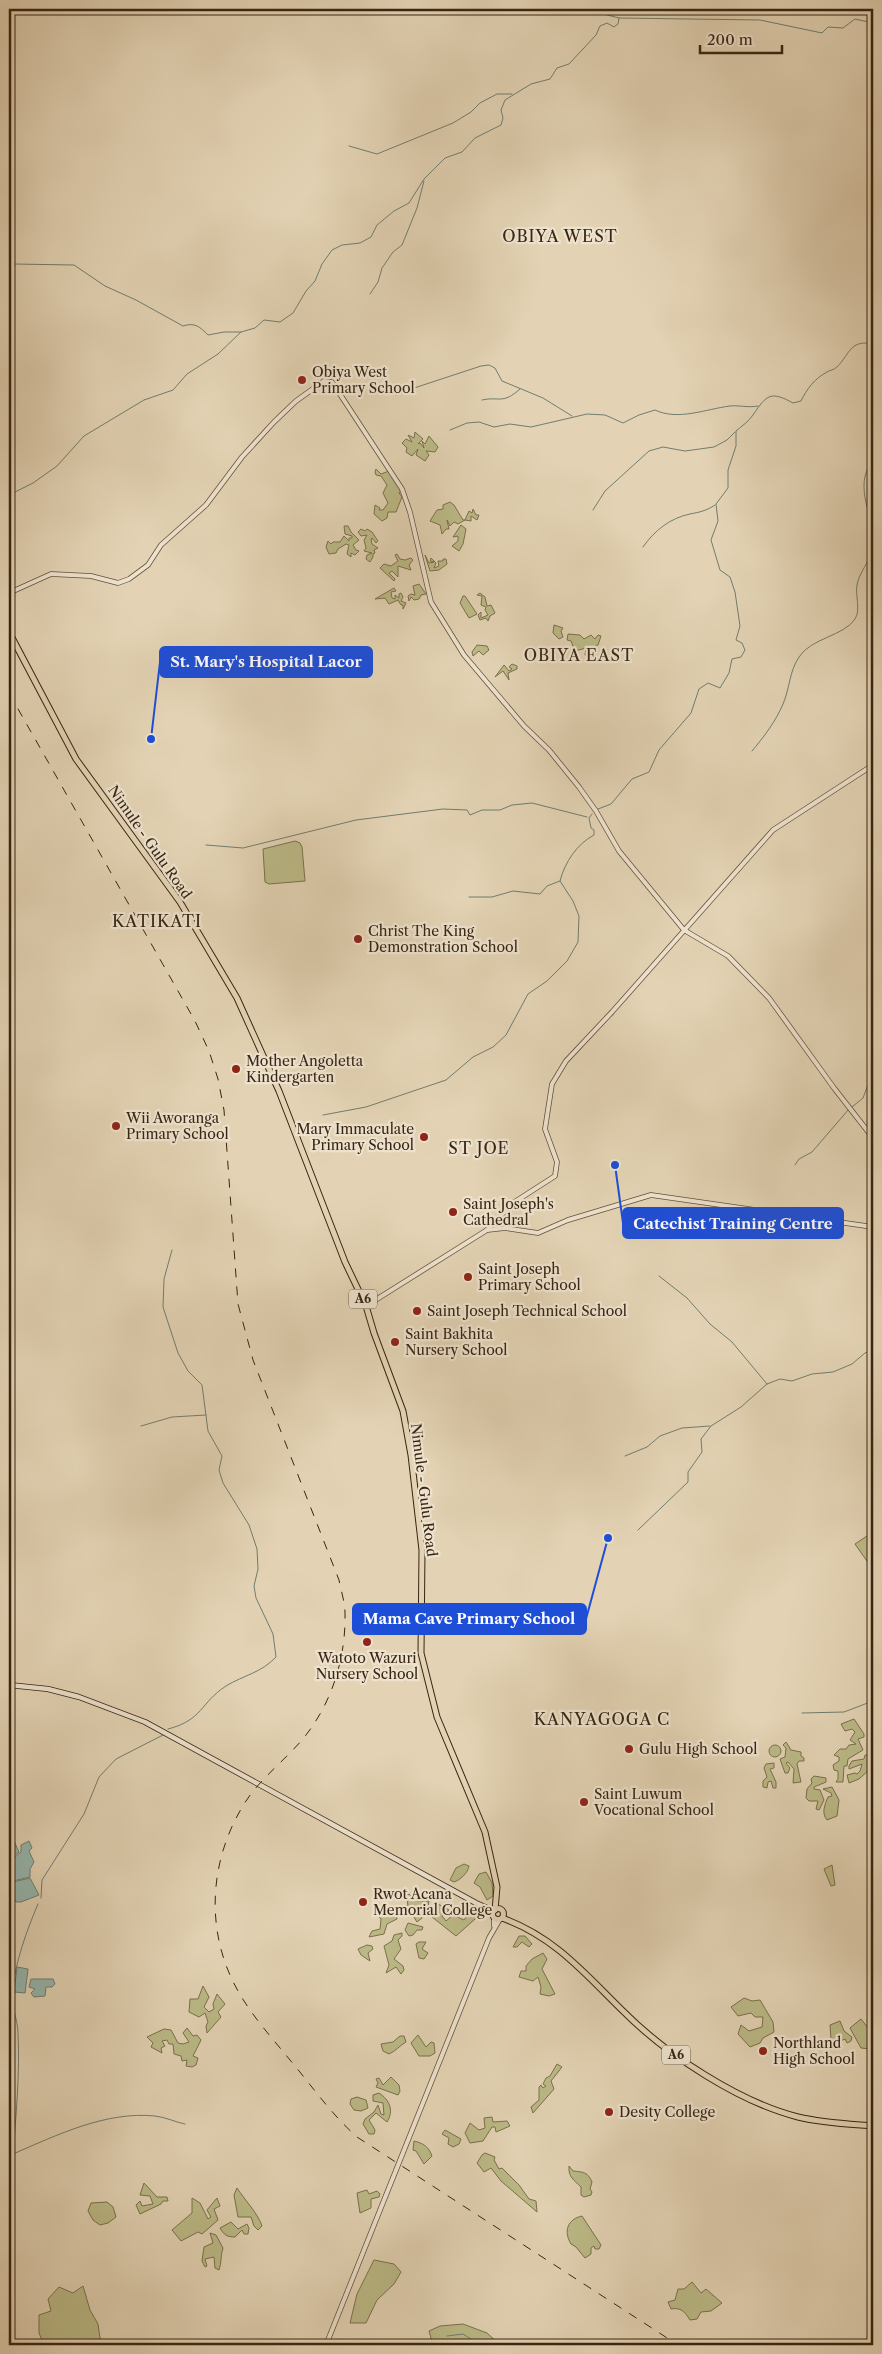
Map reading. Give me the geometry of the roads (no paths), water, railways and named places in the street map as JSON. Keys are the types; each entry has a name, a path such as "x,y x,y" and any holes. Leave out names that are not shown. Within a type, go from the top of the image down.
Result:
{"main road":[{"name":"Nimule - Gulu Road","path":"9,632 76,759 180,902 212,954 242,1009 279,1091 345,1262 366,1306 374,1334 403,1411 411,1455 422,1550 420,1640 425,1670 446,1741 485,1832 492,1861 498,1914"},
{"path":"9,1684 48,1689 78,1697 145,1722 498,1914"},
{"name":"A6","path":"498,1914 545,1940 569,1957 647,2034 705,2074 756,2101 797,2117 815,2121 873,2126"}],"street":[{"path":"9,593 51,574 91,576 118,584 129,579 148,565 161,545 206,505 242,458 274,422 296,401 324,381 331,382 402,489 424,567 430,598 438,615 474,669 498,694 524,726 549,750 579,787 596,811 619,851 684,930 728,956 769,998 873,1138"},
{"path":"366,1306 487,1230 514,1203 555,1176 556,1162 545,1129 547,1106 556,1074 566,1061 612,1012 773,830 873,766"},
{"path":"487,1230 506,1228 538,1233 568,1220 651,1196 873,1227"},
{"path":"326,2345 498,1914"}],"water":[{"path":"9,1830 19,1852 11,1858 9,1855"},
{"path":"29,1841 32,1848 29,1851 34,1862 30,1869 30,1877 9,1882 9,1862 21,1852 21,1845"},
{"path":"30,1878 39,1895 16,1902 9,1888 9,1883"},
{"path":"17,1967 28,1969 25,1993 14,1992"},
{"path":"31,1979 53,1979 55,1984 52,1987 46,1987 45,1996 34,1997 31,1993 35,1989 29,1987"}],"waterway":[{"path":"584,9 619,18"},
{"path":"653,9 656,13"},
{"path":"9,495 33,483 57,466 84,436 144,400 173,390 187,374 218,354 241,332 255,328 264,320 280,322 293,313 306,291 315,281 322,264 332,250 342,245 360,243 371,237 377,225 394,211 409,203 424,179 445,158 462,152 475,138 501,125 503,118 501,110 505,100 531,84 550,79 557,68 569,64 596,35 600,26 607,23 614,27 618,24 619,18 760,20 822,33 828,27 843,28 855,19 873,23"},
{"path":"349,146 377,154 453,123 471,112 480,103 497,94 512,94"},
{"path":"370,294 378,282 382,268 393,252 402,245 417,208 424,181"},
{"path":"9,260 14,264 74,265 105,286 136,300 183,326 197,326 208,335 224,332 241,332"},
{"path":"598,809 611,804 632,779 649,772 659,750 691,713 699,689 708,683 720,688 729,673 732,659 741,657 745,650 742,643 736,640 740,626 735,592 730,577 720,570 711,540 718,521 716,504 728,488 728,470 736,446 736,431 750,419 766,399 774,396 793,403 801,401 808,388 822,375 835,369 851,349 859,344 873,344"},
{"path":"396,395 410,388 408,390 489,365 495,368 502,381 543,398 572,416"},
{"path":"482,400 509,397 520,389"},
{"path":"450,430 467,423 479,422 494,427 510,424 531,427 587,414 605,415 623,423 655,410 664,413 683,414 730,406 758,406"},
{"path":"593,510 605,491 649,451 663,447 685,451 714,447 727,440 735,432"},
{"path":"873,460 865,476 864,485 864,493 873,528"},
{"path":"643,547 657,531 669,522 706,510 715,505"},
{"path":"752,751 769,729 780,710 793,668 799,657 811,645 850,625 855,619 858,611 858,581 873,550"},
{"path":"206,845 243,848 356,820 443,809 467,810 470,815 482,810 500,810 512,805 532,803 587,817"},
{"path":"323,1115 366,1107 446,1080 473,1057 493,1047 506,1035 528,994 547,981 567,961 578,942 579,916 573,901 560,881 572,854 582,843 594,835 589,818 592,814"},
{"path":"469,897 492,897 513,891 540,894 547,886 560,881"},
{"path":"852,1107 863,1098 873,1071"},
{"path":"795,1165 799,1159 812,1152 849,1109"},
{"path":"168,1729 188,1721 217,1692 258,1670 276,1657 273,1634 256,1598 254,1586 258,1569 257,1549 249,1525 223,1483 219,1470 222,1456 208,1431 202,1385 188,1371 178,1353 163,1307 164,1279 172,1250"},
{"path":"659,1276 687,1298 710,1324 732,1342 767,1384"},
{"path":"638,1530 688,1482 688,1472 702,1452 701,1439 711,1426 741,1407 767,1384 780,1379 792,1381 812,1374 833,1372 852,1364 865,1353 873,1350"},
{"path":"141,1426 172,1417 206,1415"},
{"path":"625,1456 647,1447 660,1436 682,1428 710,1426"},
{"path":"802,1713 844,1712 873,1701"},
{"path":"41,1898 42,1880 84,1814 99,1777 116,1759 163,1735"},
{"path":"9,2162 13,2155 18,2064 18,2028 12,2001 12,1991 22,1947 38,1904"},
{"path":"13,2154 64,2132 118,2117 155,2116 185,2124"},
{"path":"447,2336 463,2334 480,2345"}],"railway":[{"path":"9,693 195,1021 209,1051 218,1079 224,1110 238,1304 253,1360 339,1580 344,1605 345,1628 341,1659 332,1690 309,1731 260,1783 246,1801 224,1846 218,1870 215,1895 216,1920 227,1968 238,1991 256,2018 330,2109 357,2137 678,2345"}],"place":[{"name":"Obiya West Primary School","path":"302,380"},
{"name":"St. Mary's Hospital Lacor","path":"151,739"},
{"name":"Christ The King Demonstration School","path":"358,939"},
{"name":"Mother Angoletta Kindergarten","path":"236,1069"},
{"name":"Wii Aworanga Primary School","path":"116,1126"},
{"name":"Mary Immaculate Primary School","path":"424,1137"},
{"name":"Catechist Training Centre","path":"615,1165"},
{"name":"Saint Joseph's Cathedral","path":"453,1212"},
{"name":"Saint Joseph Primary School","path":"468,1277"},
{"name":"Saint Joseph Technical School","path":"417,1311"},
{"name":"Saint Bakhita Nursery School","path":"395,1342"},
{"name":"Mama Cave Primary School","path":"608,1538"},
{"name":"Watoto Wazuri Nursery School","path":"367,1642"},
{"name":"Gulu High School","path":"629,1749"},
{"name":"Saint Luwum Vocational School","path":"584,1802"},
{"name":"Rwot Acana Memorial College","path":"363,1902"},
{"name":"Northland High School","path":"763,2051"},
{"name":"Desity College","path":"609,2112"}],"district":[{"name":"OBIYA WEST","path":"560,236"},
{"name":"OBIYA EAST","path":"579,655"},
{"name":"KATIKATI","path":"157,921"},
{"name":"ST JOE","path":"479,1148"},
{"name":"KANYAGOGA C","path":"602,1719"}]}
